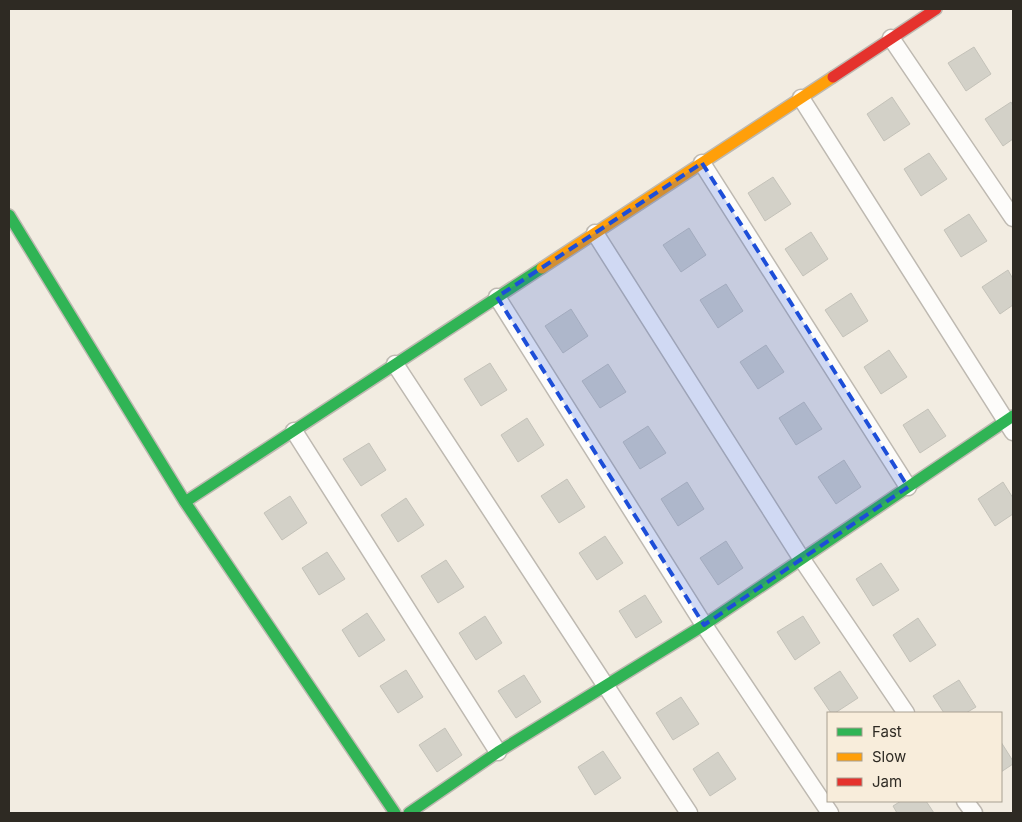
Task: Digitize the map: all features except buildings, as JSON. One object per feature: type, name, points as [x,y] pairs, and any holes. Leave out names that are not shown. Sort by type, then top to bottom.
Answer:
[{"type":"street","points":[[185,502],[936,9]]},
{"type":"street","points":[[891,38],[1013,218]]},
{"type":"street","points":[[409,813],[498,752],[704,625],[908,487],[1011,423],[802,98]]},
{"type":"street","points":[[702,163],[908,487]]},
{"type":"street","points":[[9,216],[185,502],[395,813]]},
{"type":"street","points":[[595,233],[801,558],[905,712]]},
{"type":"street","points":[[497,297],[704,625],[830,813]]},
{"type":"street","points":[[395,364],[689,813]]},
{"type":"street","points":[[294,431],[498,752]]},
{"type":"street","points":[[966,802],[974,813]]},
{"type":"highlighted area","points":[[702,163],[908,487],[704,625],[497,297]]},
{"type":"traffic: fast","points":[[9,215],[185,502],[395,813]]},
{"type":"traffic: fast","points":[[185,502],[542,268]]},
{"type":"traffic: fast","points":[[409,813],[498,752],[704,625],[1013,416]]},
{"type":"traffic: slow","points":[[542,268],[833,77]]},
{"type":"traffic: jam","points":[[833,77],[936,9]]}]
